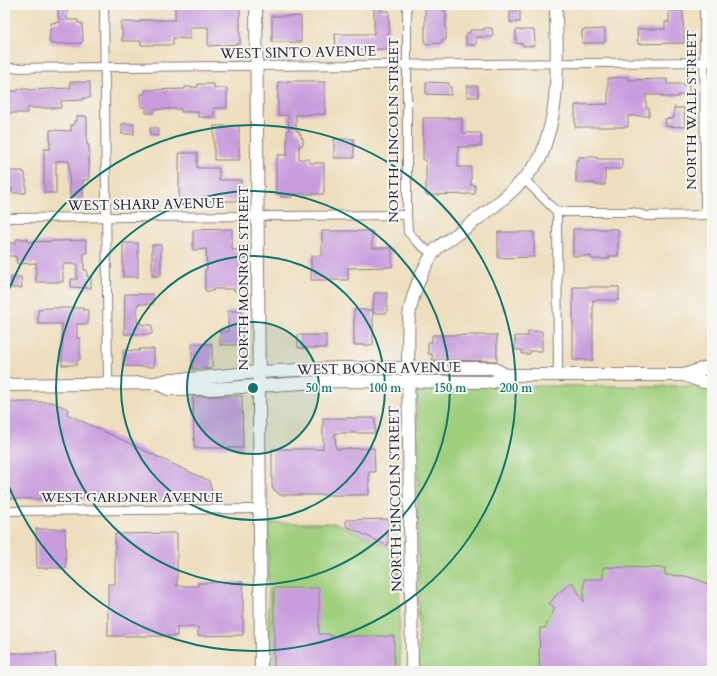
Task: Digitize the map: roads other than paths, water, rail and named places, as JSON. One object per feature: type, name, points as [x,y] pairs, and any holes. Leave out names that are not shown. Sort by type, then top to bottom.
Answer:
[{"type":"main road","name":"NORTH MONROE STREET","points":[[256,5],[261,671]]},
{"type":"main road","points":[[432,254],[437,248],[476,220],[524,180],[541,158],[552,126],[556,95],[556,5]]},
{"type":"main road","name":"NORTH LINCOLN STREET","points":[[412,671],[408,368],[410,312],[415,289],[432,254]]},
{"type":"main road","name":"WEST BOONE AVENUE","points":[[5,384],[156,383],[171,379],[258,372],[338,368],[493,368],[506,375],[684,376],[704,382],[712,382]]},
{"type":"main road","name":"WEST BOONE AVENUE","points":[[684,376],[705,368],[712,368]]},
{"type":"main road","name":"WEST BOONE AVENUE","points":[[156,383],[168,389],[209,389],[258,387],[310,382],[493,382],[506,375]]},
{"type":"street","points":[[104,5],[108,384]]},
{"type":"street","name":"NORTH LINCOLN STREET","points":[[407,5],[408,232],[416,241],[432,254]]},
{"type":"street","name":"NORTH WALL STREET","points":[[704,5],[708,62],[709,215]]},
{"type":"street","name":"WEST SINTO AVENUE","points":[[5,68],[708,62]]},
{"type":"street","points":[[524,180],[557,212],[633,212],[646,216],[709,215]]},
{"type":"street","points":[[557,212],[558,375]]},
{"type":"street","name":"WEST SHARP AVENUE","points":[[5,218],[407,215]]},
{"type":"street","name":"WEST GARDNER AVENUE","points":[[5,511],[259,509]]}]
